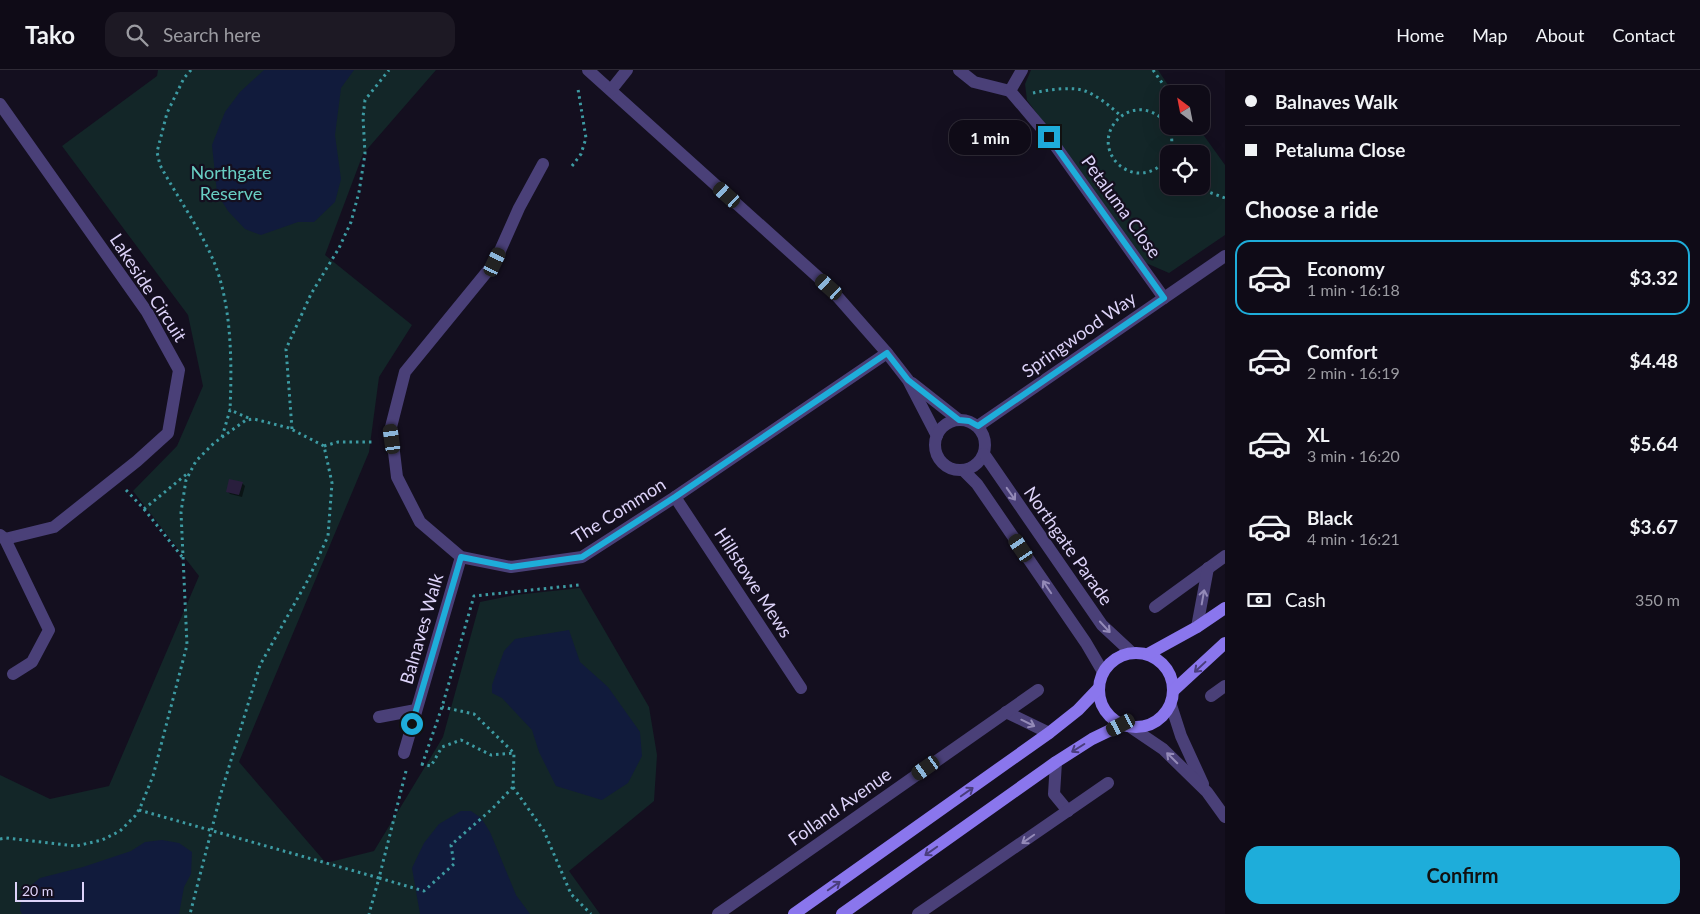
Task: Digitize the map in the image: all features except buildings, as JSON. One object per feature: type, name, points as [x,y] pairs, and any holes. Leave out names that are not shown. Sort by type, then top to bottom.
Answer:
[{"type":"street","points":[[588,70],[829,287],[908,380],[937,436]]},
{"type":"street","points":[[611,90],[627,70]]},
{"type":"street","points":[[959,70],[974,82],[1010,91],[1022,70]]},
{"type":"street","name":"Petaluma Close","points":[[1010,91],[1049,137],[1164,298]]},
{"type":"street","name":"Lakeside Circuit","points":[[0,104],[147,312],[178,370],[168,433],[137,461],[54,527],[2,537]]},
{"type":"street","name":"The Common","points":[[543,164],[519,208],[495,262],[405,372],[391,427],[397,477],[420,522],[461,557],[511,567],[582,557],[675,497],[887,353]]},
{"type":"street","name":"Springwood Way","points":[[978,426],[1225,256]]},
{"type":"street","points":[[908,380],[959,420]]},
{"type":"street","points":[[963,470],[976,465],[984,454],[985,439],[978,426],[969,421],[959,420],[950,422],[942,428],[937,436],[936,450],[943,463],[949,467],[963,470],[977,484],[1086,643],[1103,672]]},
{"type":"street","name":"Northgate Parade","points":[[984,454],[1102,626],[1131,652]]},
{"type":"street","name":"Hillstowe Mews","points":[[675,497],[801,688]]},
{"type":"street","points":[[2,537],[49,630],[32,662],[13,674]]},
{"type":"street","points":[[1155,607],[1225,556]]},
{"type":"street","name":"Balnaves Walk","points":[[404,753],[461,557]]},
{"type":"street","points":[[1197,627],[1208,568]]},
{"type":"street","points":[[1148,654],[1197,627],[1225,608]]},
{"type":"street","points":[[1174,690],[1225,644]]},
{"type":"street","points":[[794,914],[1049,733],[1078,710],[1098,688],[1103,672],[1115,658],[1131,652],[1148,654],[1162,662],[1171,675],[1174,690],[1171,705],[1162,718],[1148,726],[1126,726],[1092,740],[1056,762],[842,914]]},
{"type":"street","points":[[1211,696],[1225,686]]},
{"type":"street","points":[[1098,688],[1104,710],[1163,749],[1207,792],[1225,817]]},
{"type":"street","name":"Folland Avenue","points":[[718,914],[1038,690]]},
{"type":"street","points":[[1171,705],[1181,736],[1207,792]]},
{"type":"street","name":"Balnaves Walk","points":[[379,717],[416,710]]},
{"type":"street","points":[[1006,712],[1049,733]]},
{"type":"street","points":[[1056,762],[1054,794],[1068,811]]},
{"type":"street","points":[[918,914],[1108,783]]},
{"type":"path","points":[[191,70],[184,78],[167,112],[158,152],[160,165],[214,262],[222,286],[232,367],[230,410],[222,438]]},
{"type":"path","points":[[292,430],[286,349],[311,294],[351,222],[359,192],[365,154],[363,117],[365,100],[389,70]]},
{"type":"path","points":[[1153,70],[1164,85]]},
{"type":"path","points":[[572,166],[581,154],[586,138],[578,88]]},
{"type":"path","points":[[1010,91],[1030,94],[1051,89],[1083,90],[1105,102],[1121,116]]},
{"type":"path","points":[[1160,117],[1153,112],[1137,110],[1121,116],[1114,123],[1108,142],[1110,152],[1115,161],[1123,168],[1132,172],[1142,173],[1160,167]]},
{"type":"path","points":[[1210,193],[1225,198]]},
{"type":"path","points":[[230,410],[251,419],[292,430],[324,446],[338,442],[375,442]]},
{"type":"path","points":[[0,839],[6,838],[76,846],[102,840],[120,831],[139,810],[153,776],[187,645],[181,512],[186,480],[196,461],[222,438],[246,420],[251,419]]},
{"type":"path","points":[[190,914],[221,794],[260,665],[309,578],[328,536],[332,483],[324,446]]},
{"type":"path","points":[[144,509],[191,471]]},
{"type":"path","points":[[121,485],[144,509],[183,558]]},
{"type":"path","points":[[422,765],[442,707],[474,596],[579,585]]},
{"type":"path","points":[[442,707],[474,714],[514,753],[513,787],[544,831],[571,894],[591,914]]},
{"type":"path","points":[[404,753],[422,765],[431,766],[442,747],[461,740],[491,755],[514,753]]},
{"type":"path","points":[[369,914],[406,773],[404,753]]},
{"type":"path","points":[[139,810],[424,891],[454,864],[451,845],[492,809],[513,787]]},
{"type":"green space","name":"Northgate Reserve","points":[[158,70],[436,70],[363,154],[325,255],[412,325],[379,377],[369,452],[239,762],[326,863],[374,851],[443,737],[480,602],[515,595],[580,588],[649,707],[657,755],[654,801],[569,871],[600,914],[0,914],[0,775],[50,799],[109,786],[199,576],[133,491],[177,446],[203,386],[188,315],[62,146],[157,76]]},
{"type":"green space","points":[[1031,70],[1158,70],[1168,85],[1160,85],[1160,135],[1203,135],[1225,165],[1225,235],[1169,273],[1146,263],[1027,100],[1025,84]]},
{"type":"water","points":[[264,70],[354,70],[341,88],[335,135],[341,179],[335,202],[314,222],[298,222],[261,235],[245,229],[228,211],[217,193],[212,145],[225,112],[240,92]]},
{"type":"water","points":[[569,630],[580,662],[608,687],[640,732],[642,756],[628,783],[602,800],[556,786],[539,752],[532,730],[502,698],[492,693],[492,685],[504,651],[515,639]]},
{"type":"water","points":[[461,811],[471,811],[481,818],[490,832],[516,895],[530,914],[420,914],[412,868],[424,843],[439,824]]},
{"type":"water","points":[[162,840],[179,843],[192,852],[191,874],[184,887],[179,914],[22,914],[20,910],[22,893],[40,878],[83,867],[131,851],[145,842]]},
{"type":"route","points":[[412,724],[461,557],[511,567],[582,557],[675,497],[887,353],[908,380],[959,420],[969,421],[978,426],[1164,298],[1049,137]]}]
